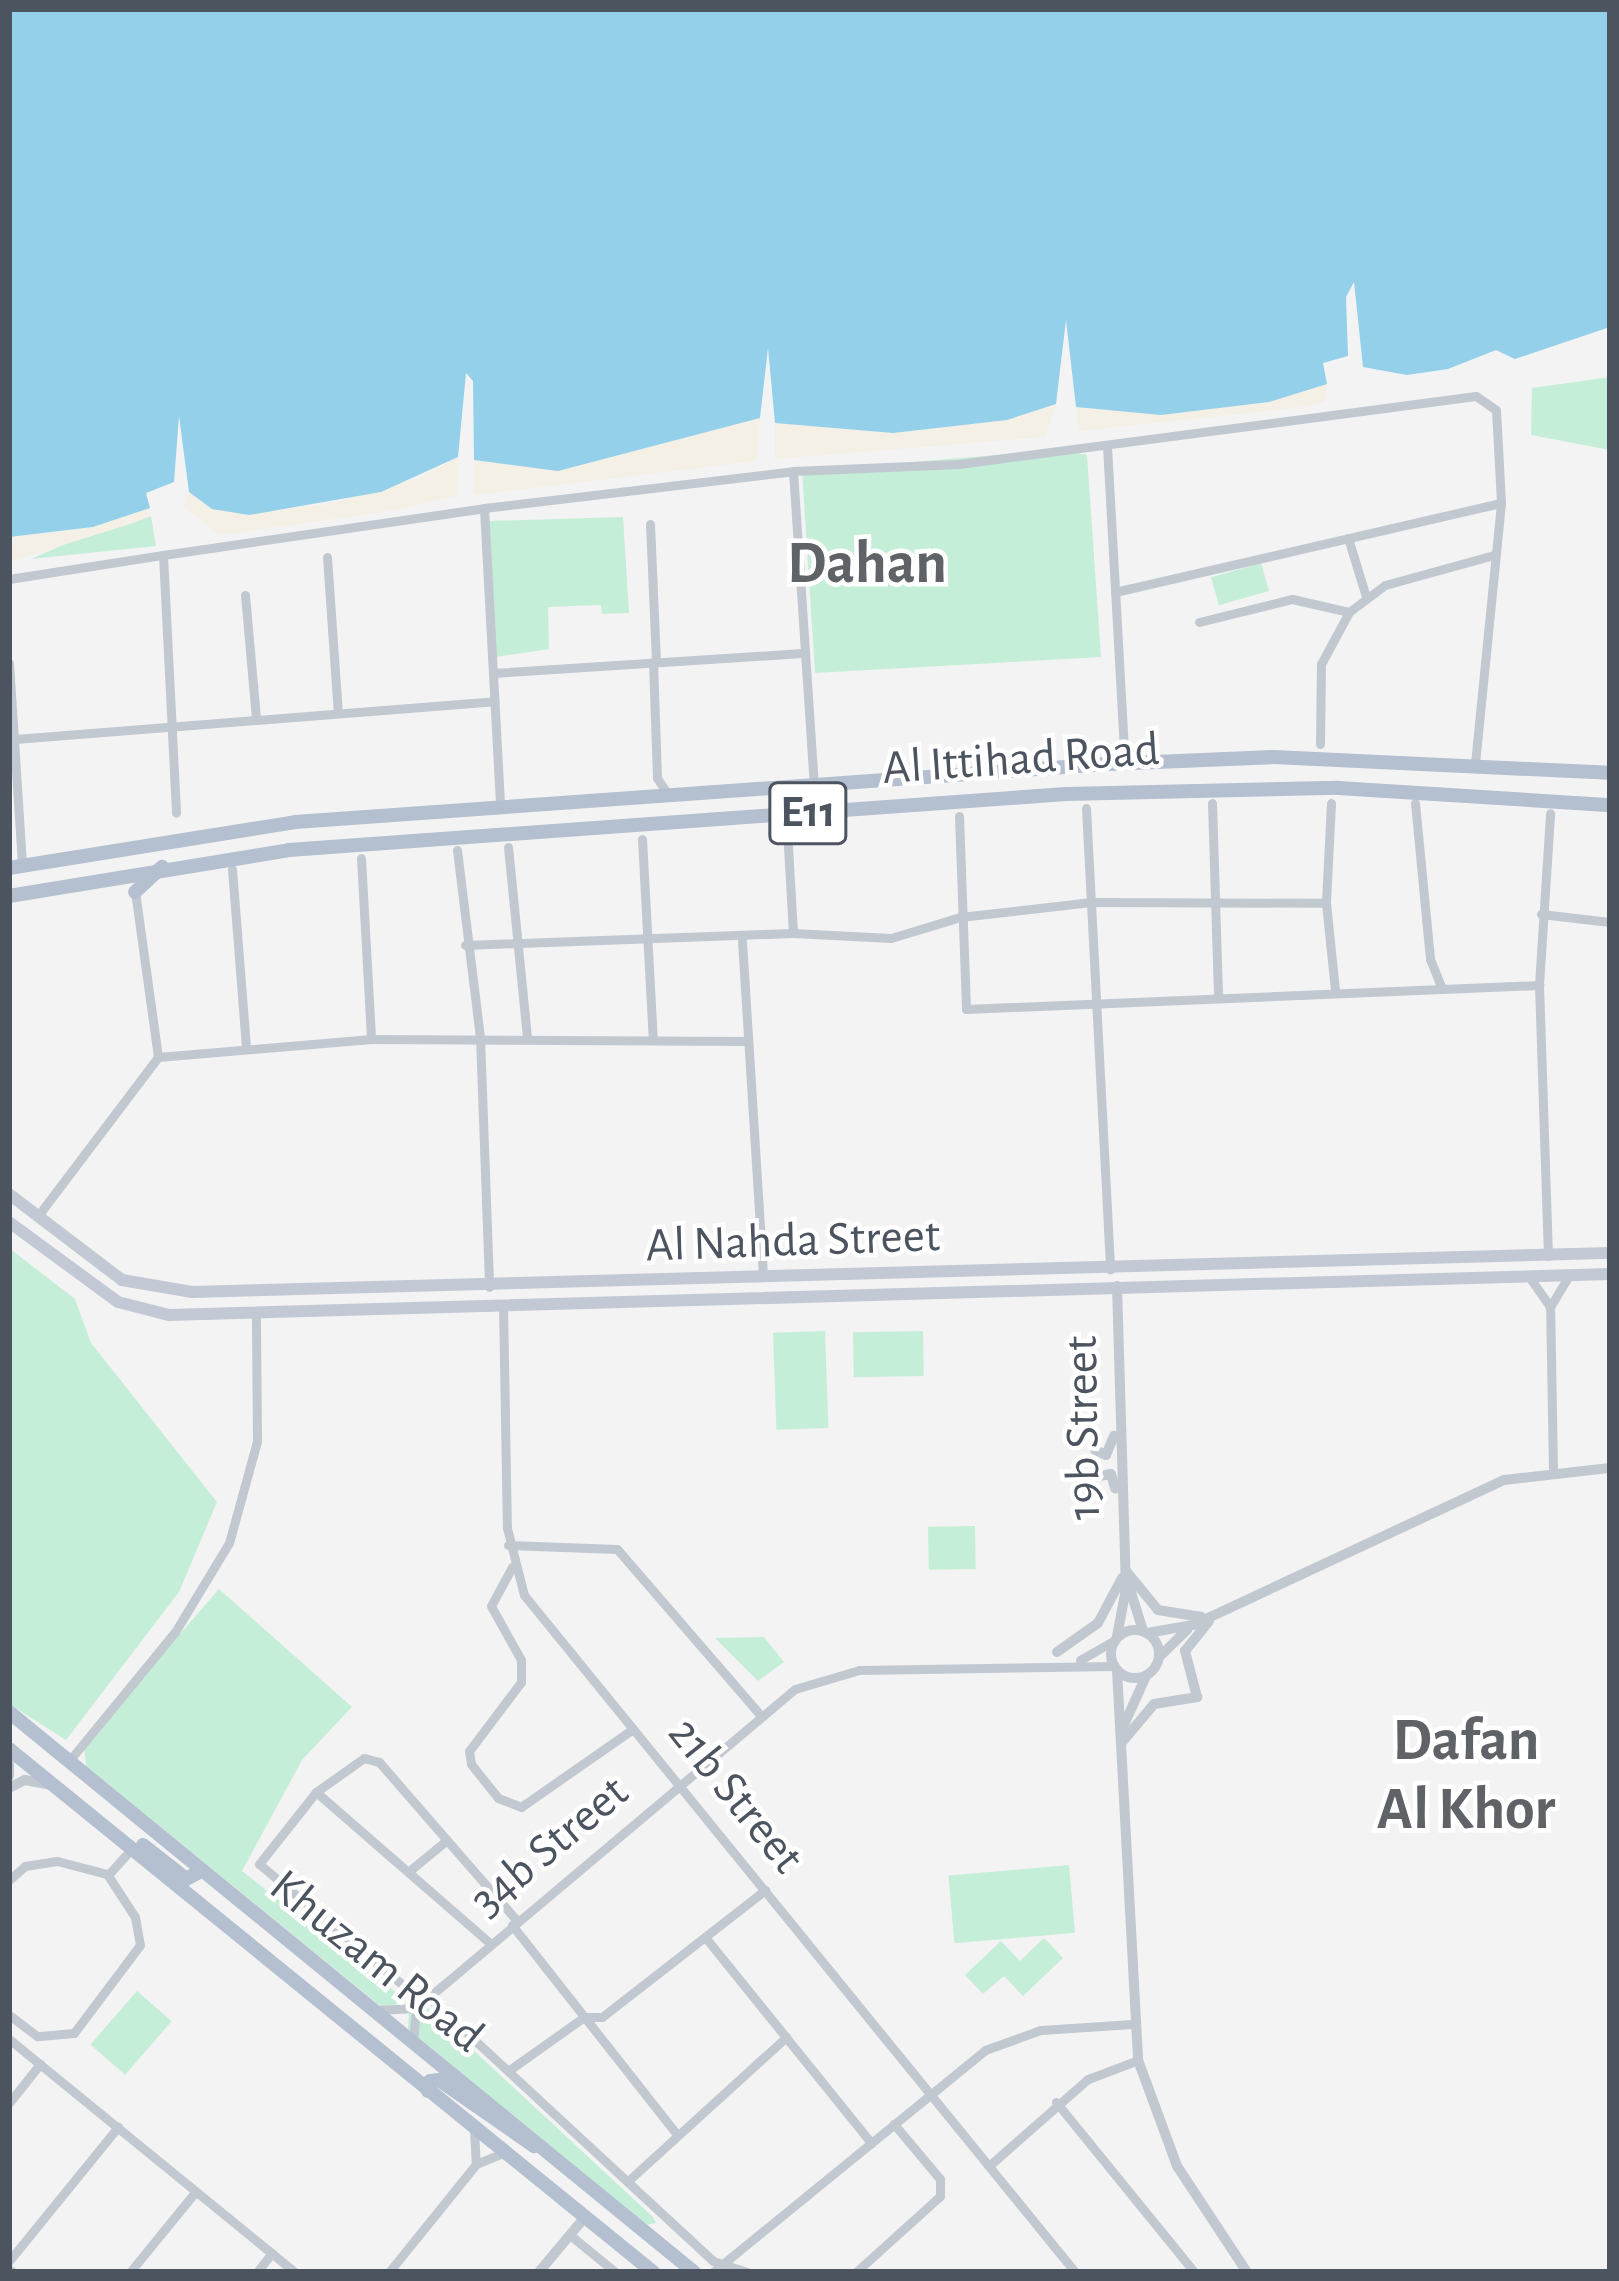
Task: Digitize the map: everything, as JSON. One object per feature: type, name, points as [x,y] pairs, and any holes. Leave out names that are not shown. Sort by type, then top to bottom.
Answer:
[{"type":"main road","name":"Al Ittihad Road","points":[[15,866],[194,832],[1125,764],[1274,757],[1610,773]]},
{"type":"main road","name":"Al Ittihad Road","points":[[9,896],[163,866],[437,839],[1187,788],[1338,788],[1610,805]]},
{"type":"main road","points":[[437,839],[428,826],[445,813]]},
{"type":"main road","points":[[494,835],[514,846]]},
{"type":"main road","points":[[135,892],[163,866]]},
{"type":"main road","name":"Al Nahda Street","points":[[9,1194],[94,1262],[146,1289],[679,1283],[1610,1253]]},
{"type":"main road","name":"Al Nahda Street","points":[[9,1222],[118,1303],[170,1315],[1610,1274]]},
{"type":"main road","points":[[1320,1282],[1342,1271],[1342,1259]]},
{"type":"main road","points":[[635,1300],[634,1287],[679,1283]]},
{"type":"main road","name":"Khuzam Road","points":[[9,1712],[694,2272]]},
{"type":"main road","name":"Khuzam Road","points":[[9,1750],[652,2272]]},
{"type":"main road","points":[[102,1823],[122,1828],[186,1879],[201,1871]]},
{"type":"main road","points":[[428,2091],[430,2081],[439,2080],[509,2135],[550,2152]]},
{"type":"street","points":[[9,579],[484,508],[793,471],[959,464],[1476,396],[1496,410],[1501,502],[1475,764]]},
{"type":"street","points":[[1107,446],[1125,764]]},
{"type":"street","points":[[793,471],[814,787]]},
{"type":"street","points":[[1115,592],[1501,502]]},
{"type":"street","points":[[484,508],[500,808]]},
{"type":"street","points":[[650,524],[656,778],[669,796]]},
{"type":"street","points":[[1348,538],[1366,597]]},
{"type":"street","points":[[164,555],[176,813]]},
{"type":"street","points":[[1320,745],[1321,664],[1349,612],[1366,597],[1494,555]]},
{"type":"street","points":[[327,557],[338,713]]},
{"type":"street","points":[[245,595],[256,719]]},
{"type":"street","points":[[1198,622],[1292,599],[1349,612]]},
{"type":"street","points":[[493,673],[805,653]]},
{"type":"street","points":[[9,663],[15,740],[15,866]]},
{"type":"street","points":[[15,740],[494,701]]},
{"type":"street","points":[[1212,803],[1218,998]]},
{"type":"street","points":[[1331,803],[1326,903],[1335,990]]},
{"type":"street","points":[[1415,803],[1430,959],[1442,988]]},
{"type":"street","points":[[1086,808],[1110,1268]]},
{"type":"street","points":[[1548,1256],[1539,985],[1550,812]]},
{"type":"street","points":[[959,816],[966,1009],[1539,985]]},
{"type":"street","points":[[788,829],[793,933]]},
{"type":"street","points":[[642,839],[652,1039]]},
{"type":"street","points":[[514,846],[515,943],[527,1037]]},
{"type":"street","points":[[457,850],[465,945],[481,1036],[489,1287]]},
{"type":"street","points":[[361,858],[371,1039]]},
{"type":"street","points":[[232,869],[246,1047]]},
{"type":"street","points":[[38,1217],[158,1057],[135,892]]},
{"type":"street","points":[[465,945],[647,936],[742,941],[793,933],[891,938],[960,916],[1090,902],[1326,903]]},
{"type":"street","points":[[1540,914],[1610,922]]},
{"type":"street","points":[[742,941],[763,1277]]},
{"type":"street","points":[[158,1057],[246,1047],[481,1036],[747,1041]]},
{"type":"street","points":[[1553,1471],[1550,1307],[1569,1275]]},
{"type":"street","points":[[1527,1276],[1550,1307]]},
{"type":"street","name":"19b Street","points":[[1117,1286],[1125,1569],[1116,1668],[1123,1734],[1132,2024],[1138,2060],[1177,2166],[1247,2272]]},
{"type":"street","name":"21b Street","points":[[503,1304],[508,1545],[512,1568],[530,1605],[1075,2272]]},
{"type":"street","points":[[69,1760],[175,1632],[229,1543],[257,1441],[256,1316]]},
{"type":"street","points":[[1095,1450],[1106,1455],[1114,1444],[1110,1349],[1117,1339]]},
{"type":"street","points":[[1116,1638],[1193,1625],[1390,1527],[1504,1480],[1610,1468]]},
{"type":"street","points":[[1095,1477],[1106,1472],[1114,1480],[1123,1543]]},
{"type":"street","points":[[508,1545],[617,1550],[761,1716]]},
{"type":"street","points":[[512,1568],[491,1606],[520,1660],[521,1682],[470,1751],[471,1764],[498,1798],[521,1807],[633,1729]]},
{"type":"street","points":[[1057,1652],[1098,1623],[1125,1569],[1158,1610],[1185,1618],[1216,1615]]},
{"type":"street","name":"19b Street","points":[[1125,1569],[1145,1632],[1159,1657]]},
{"type":"street","points":[[1123,1734],[1154,1704],[1197,1697],[1185,1651],[1216,1615]]},
{"type":"street","points":[[1123,1734],[1146,1676],[1193,1625]]},
{"type":"street","name":"34b Street","points":[[1069,1663],[1116,1638]]},
{"type":"street","name":"34b Street","points":[[422,2002],[795,1689],[832,1674],[1069,1663],[1116,1668]]},
{"type":"street","points":[[1116,1668],[1146,1676]]},
{"type":"street","points":[[677,2135],[515,1923],[373,1759],[316,1792],[259,1864],[508,2071],[717,2268],[747,2272]]},
{"type":"street","points":[[9,1764],[9,1776]]},
{"type":"street","points":[[9,1788],[25,1780],[53,1785]]},
{"type":"street","points":[[316,1792],[490,1943]]},
{"type":"street","points":[[408,1872],[447,1840]]},
{"type":"street","points":[[108,1875],[132,1848]]},
{"type":"street","points":[[9,1880],[31,1864],[57,1861],[108,1875],[136,1921],[134,1961],[68,2035],[38,2036],[9,2015]]},
{"type":"street","points":[[508,2071],[584,2017],[602,2017],[765,1890]]},
{"type":"street","points":[[705,1937],[871,2143]]},
{"type":"street","points":[[371,2009],[422,2002]]},
{"type":"street","points":[[412,2042],[422,2002]]},
{"type":"street","points":[[717,2268],[986,2050],[1018,2035],[1132,2024]]},
{"type":"street","points":[[628,2181],[786,2037]]},
{"type":"street","points":[[9,2039],[295,2272]]},
{"type":"street","points":[[990,2165],[1057,2102],[1138,2060]]},
{"type":"street","points":[[9,2103],[40,2064]]},
{"type":"street","points":[[1057,2102],[1194,2272]]},
{"type":"street","points":[[856,2272],[940,2196],[940,2179],[894,2124]]},
{"type":"street","points":[[10,2267],[118,2127]]},
{"type":"street","points":[[473,2127],[476,2164]]},
{"type":"street","points":[[389,2272],[476,2164],[504,2152]]},
{"type":"street","points":[[130,2272],[196,2191]]},
{"type":"street","points":[[539,2272],[585,2217]]},
{"type":"street","points":[[646,2234],[680,2229]]},
{"type":"street","points":[[570,2236],[615,2272]]},
{"type":"street","points":[[256,2272],[272,2253]]},
{"type":"green space","points":[[1610,377],[1610,450],[1531,435],[1532,388]]},
{"type":"green space","points":[[1058,450],[1087,455],[1101,657],[815,673],[802,471]]},
{"type":"green space","points":[[151,516],[156,546],[31,559],[88,534]]},
{"type":"green space","points":[[623,517],[629,613],[602,614],[601,605],[548,607],[549,649],[489,658],[489,521]]},
{"type":"green space","points":[[1261,563],[1269,591],[1219,605],[1211,577]]},
{"type":"green space","points":[[9,1248],[75,1299],[91,1343],[217,1502],[179,1592],[66,1740],[9,1704]]},
{"type":"green space","points":[[825,1331],[828,1428],[776,1430],[773,1333]]},
{"type":"green space","points":[[923,1331],[924,1376],[854,1377],[853,1332]]},
{"type":"green space","points":[[975,1526],[976,1569],[929,1570],[928,1527]]},
{"type":"green space","points":[[219,1589],[352,1707],[302,1760],[242,1871],[398,1994],[396,2008],[383,2008],[86,1766],[84,1745]]},
{"type":"green space","points":[[764,1637],[784,1662],[758,1681],[715,1638]]},
{"type":"green space","points":[[1069,1865],[1075,1933],[954,1943],[948,1876]]},
{"type":"green space","points":[[1044,1938],[1063,1958],[1023,1996],[1004,1976],[983,1994],[965,1975],[1001,1941],[1020,1961]]},
{"type":"green space","points":[[137,1991],[172,2021],[125,2075],[90,2045]]},
{"type":"green space","points":[[428,2008],[656,2223],[647,2225],[408,2029],[409,2013]]},
{"type":"sand","points":[[1327,384],[1325,402],[1296,408],[1079,431],[1076,407],[1161,415],[1269,402]]},
{"type":"sand","points":[[1056,404],[1045,437],[775,459],[775,423],[893,433],[1007,420]]},
{"type":"sand","points":[[760,418],[757,461],[474,495],[474,460],[558,471]]},
{"type":"sand","points":[[458,457],[457,496],[383,512],[220,535],[184,507],[189,492],[212,509],[324,505],[419,478]]},
{"type":"sand","points":[[148,509],[151,516],[133,523],[9,562],[9,537],[93,527]]},
{"type":"water","points":[[9,9],[1610,9],[1610,327],[1515,359],[1496,350],[1448,369],[1407,375],[1363,367],[1354,282],[1346,297],[1348,356],[1323,363],[1327,384],[1269,402],[1161,415],[1076,407],[1066,320],[1056,404],[1007,420],[893,433],[775,423],[768,348],[760,418],[558,471],[474,460],[473,381],[466,373],[458,457],[381,492],[249,515],[212,509],[189,492],[179,416],[174,482],[146,493],[150,508],[93,527],[9,537]]},
{"type":"district","name":"Dahan","points":[[867,564]]},
{"type":"district","name":"Dafan Al Khor","points":[[1466,1776]]}]
